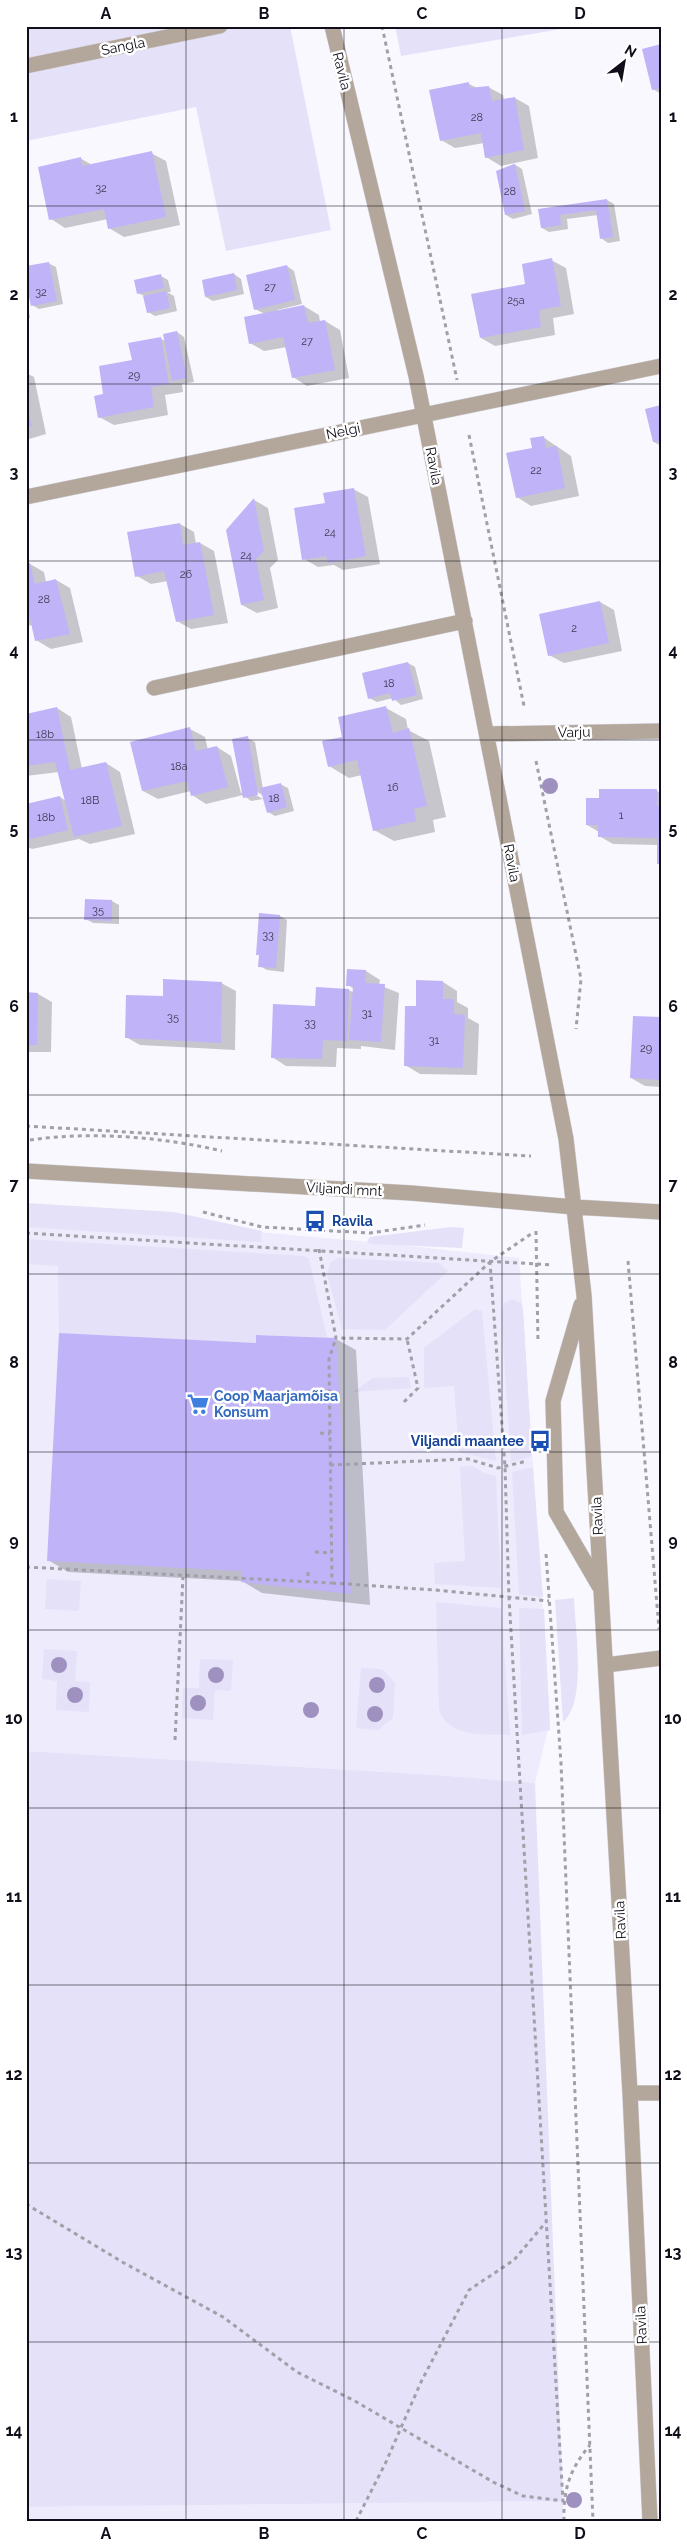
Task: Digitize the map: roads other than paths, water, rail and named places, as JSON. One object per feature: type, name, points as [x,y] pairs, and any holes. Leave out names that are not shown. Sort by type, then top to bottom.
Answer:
[{"type":"street","name":"Sangla","points":[[26,66],[220,26]]},
{"type":"street","name":"Ravila","points":[[332,26],[423,415],[566,1139],[584,1295],[630,2093],[650,2521]]},
{"type":"street","name":"Nelgi","points":[[26,497],[661,366]]},
{"type":"street","points":[[154,688],[464,621]]},
{"type":"street","name":"Varju","points":[[487,734],[661,731]]},
{"type":"street","name":"Viljandi mnt","points":[[26,1171],[402,1192],[574,1207],[661,1212]]},
{"type":"street","points":[[584,1295],[553,1401],[556,1512],[601,1589]]},
{"type":"street","points":[[606,1665],[661,1658]]},
{"type":"street","points":[[630,2093],[661,2093]]},
{"type":"place","name":"Ravila","points":[[315,1221]]},
{"type":"place","name":"Coop Maarjamõisa Konsum","points":[[198,1404]]},
{"type":"place","name":"Viljandi maantee","points":[[540,1441]]}]
